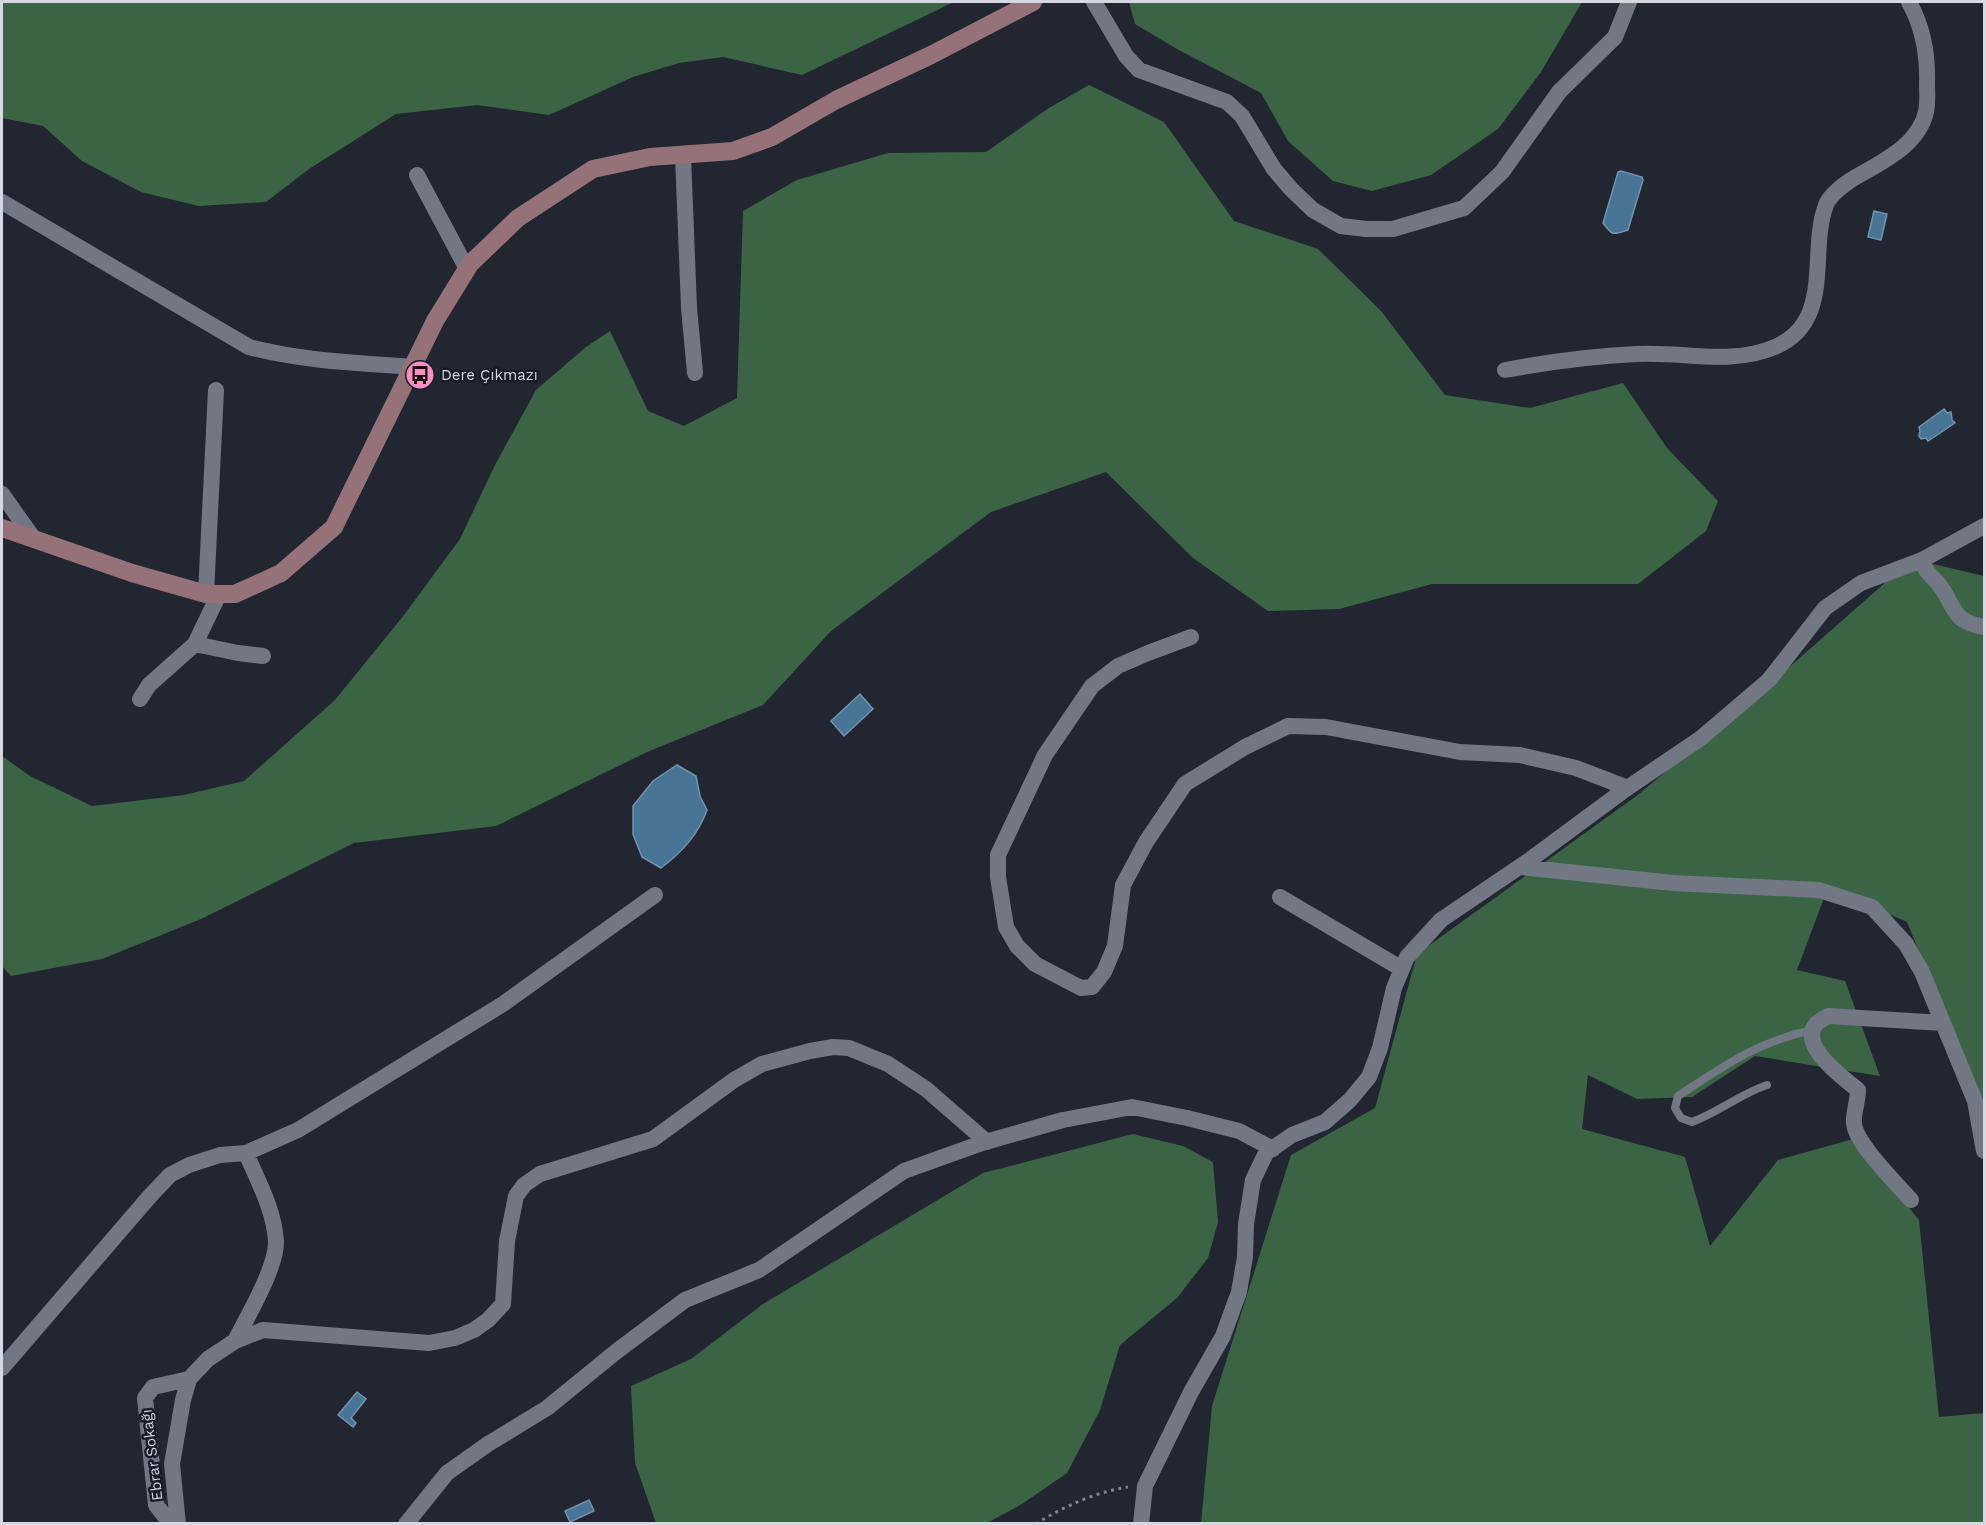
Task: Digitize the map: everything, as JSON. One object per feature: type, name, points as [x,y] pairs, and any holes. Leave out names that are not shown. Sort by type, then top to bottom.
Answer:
[{"type":"street","points":[[2,528],[132,573],[213,594],[235,594],[281,573],[334,527],[435,321],[467,269],[518,218],[593,169],[650,157],[733,151],[772,137],[836,100],[931,55],[1033,2]]},
{"type":"street","points":[[1094,2],[1126,56],[1139,70],[1227,102],[1242,116],[1274,169],[1305,203],[1341,226],[1366,229],[1393,229],[1464,208],[1502,172],[1559,92],[1615,37],[1629,2]]},
{"type":"street","points":[[1505,370],[1556,362],[1637,354],[1738,357],[1758,353],[1789,339],[1804,322],[1814,304],[1826,204],[1845,184],[1887,160],[1919,130],[1926,111],[1928,62],[1921,29],[1909,2]]},
{"type":"street","points":[[683,155],[689,308],[695,373]]},
{"type":"street","points":[[417,175],[467,269]]},
{"type":"street","points":[[2,202],[249,347],[276,354],[317,359],[413,367]]},
{"type":"street","points":[[140,699],[149,685],[195,644],[213,594],[216,390]]},
{"type":"street","points":[[2,494],[34,539]]},
{"type":"street","points":[[1141,1524],[1145,1486],[1191,1392],[1223,1336],[1239,1292],[1245,1257],[1245,1224],[1253,1180],[1266,1153],[1292,1135],[1325,1122],[1350,1100],[1369,1077],[1380,1048],[1394,988],[1407,957],[1441,920],[1520,867],[1701,738],[1769,680],[1825,608],[1861,583],[1922,560],[1984,526]]},
{"type":"street","points":[[1922,560],[1924,570],[1938,584],[1959,617],[1970,624],[1984,627]]},
{"type":"street","points":[[1191,637],[1118,666],[1092,686],[1045,755],[998,855],[998,877],[1006,927],[1017,946],[1035,964],[1081,988],[1092,987],[1104,972],[1115,946],[1123,885],[1146,842],[1185,784],[1245,747],[1288,726],[1326,727],[1460,752],[1520,754],[1576,768],[1628,788]]},
{"type":"street","points":[[195,644],[264,656]]},
{"type":"street","points":[[1520,867],[1673,883],[1818,890],[1872,907],[1906,944],[1922,972],[1975,1101],[1984,1151]]},
{"type":"street","points":[[2,1368],[170,1175],[189,1165],[220,1155],[246,1152],[298,1130],[503,1004],[656,895]]},
{"type":"street","points":[[1280,897],[1402,969]]},
{"type":"street","points":[[1911,1200],[1861,1142],[1853,1120],[1858,1104],[1858,1090],[1823,1059],[1812,1039],[1813,1030],[1817,1023],[1828,1016],[1943,1023]]},
{"type":"street","points":[[178,1524],[172,1464],[189,1379],[208,1359],[235,1341],[263,1330],[429,1344],[455,1338],[474,1330],[488,1320],[503,1304],[507,1241],[516,1196],[524,1185],[540,1174],[653,1139],[734,1080],[762,1064],[810,1051],[833,1047],[849,1048],[888,1064],[926,1089],[987,1142]]},
{"type":"street","points":[[406,1524],[447,1473],[488,1444],[547,1408],[685,1300],[759,1270],[904,1171],[987,1142],[1063,1120],[1132,1107],[1239,1131],[1273,1149]]},
{"type":"street","points":[[235,1341],[267,1279],[276,1244],[266,1197],[246,1152]]},
{"type":"street","name":"Ebrar Sokağı","points":[[171,1524],[156,1505],[145,1398],[153,1387],[189,1379]]},
{"type":"lane","points":[[1767,1084],[1716,1112],[1692,1122],[1681,1118],[1675,1108],[1678,1096],[1744,1054],[1782,1037],[1813,1030]]},
{"type":"path","points":[[1036,1524],[1065,1507],[1092,1497],[1126,1487],[1145,1486]]},
{"type":"green space","points":[[2,2],[954,2],[802,75],[723,57],[679,63],[633,77],[549,115],[477,105],[396,114],[309,169],[266,202],[199,206],[141,192],[82,161],[43,126],[2,118]]},
{"type":"green space","points":[[1129,2],[1582,2],[1541,72],[1498,129],[1431,175],[1372,191],[1333,181],[1288,141],[1261,93],[1135,24]]},
{"type":"green space","points":[[1089,85],[1164,122],[1234,221],[1318,249],[1381,311],[1445,395],[1530,408],[1623,383],[1667,448],[1718,501],[1706,531],[1638,584],[1432,584],[1339,609],[1268,611],[1193,558],[1106,472],[991,512],[831,631],[763,705],[647,752],[496,826],[354,843],[201,919],[102,959],[11,976],[2,966],[2,756],[30,776],[92,806],[184,795],[244,781],[335,700],[404,615],[460,539],[495,465],[536,390],[586,347],[610,331],[648,411],[684,426],[737,398],[743,211],[797,180],[888,153],[986,152],[1049,108]]},
{"type":"green space","points":[[1912,559],[1984,576],[1984,1110],[1907,922],[1828,887],[1797,970],[1845,981],[1880,1076],[1755,1056],[1692,1097],[1637,1099],[1588,1075],[1582,1129],[1685,1157],[1710,1246],[1778,1160],[1853,1139],[1919,1220],[1939,1417],[1984,1413],[1984,1523],[1201,1524],[1212,1406],[1291,1155],[1375,1108],[1417,954],[1639,794],[1778,677]]},
{"type":"green space","points":[[1133,1134],[1183,1146],[1213,1162],[1218,1222],[1208,1258],[1177,1298],[1120,1345],[1100,1410],[1067,1473],[1022,1504],[987,1523],[656,1523],[635,1463],[631,1386],[691,1359],[763,1304],[983,1173]]},
{"type":"water","points":[[1618,172],[1642,177],[1643,180],[1628,230],[1613,233],[1603,223]]},
{"type":"water","points":[[1874,211],[1887,214],[1881,240],[1868,237]]},
{"type":"water","points":[[1944,409],[1947,413],[1951,412],[1955,423],[1928,441],[1926,438],[1921,439],[1919,427]]},
{"type":"water","points":[[860,694],[873,709],[844,736],[831,721]]},
{"type":"water","points":[[677,765],[696,776],[700,796],[707,810],[699,827],[688,842],[661,868],[642,857],[633,834],[633,806],[653,781]]},
{"type":"water","points":[[357,1392],[366,1399],[351,1418],[356,1423],[353,1427],[338,1415]]},
{"type":"water","points":[[589,1500],[594,1511],[570,1522],[565,1511]]},
{"type":"place","name":"Dere Çıkmazı","points":[[420,375]]}]
